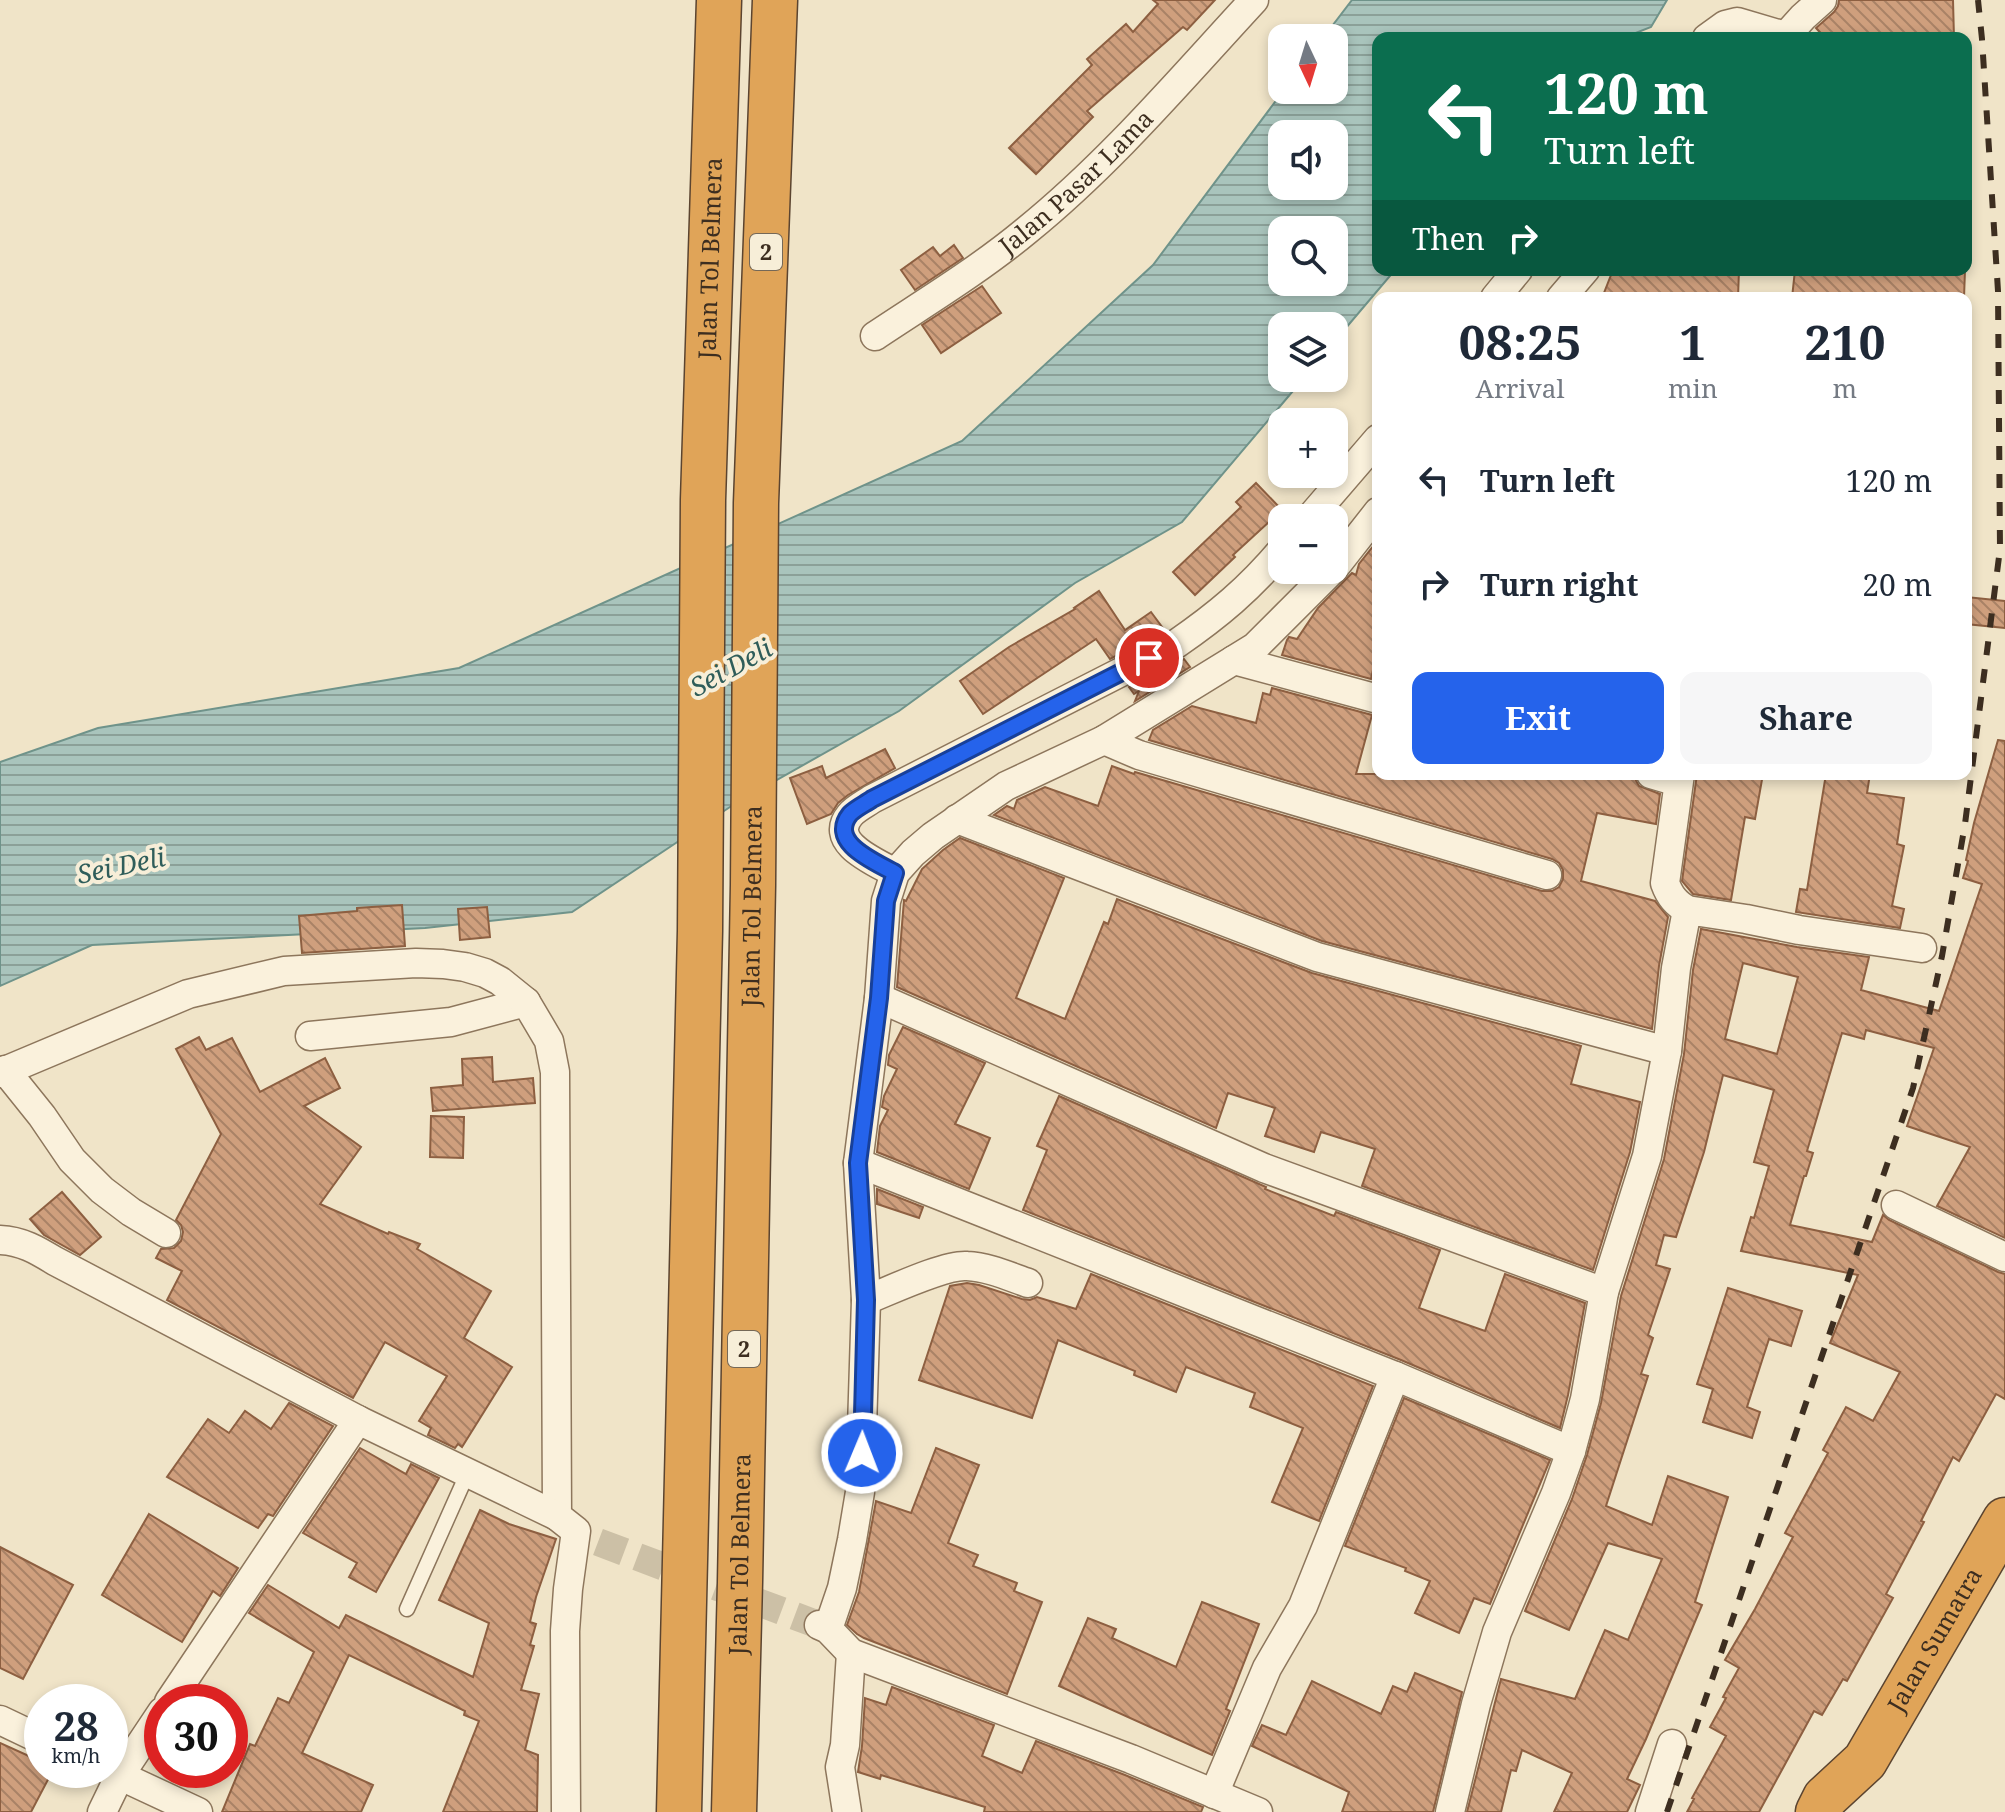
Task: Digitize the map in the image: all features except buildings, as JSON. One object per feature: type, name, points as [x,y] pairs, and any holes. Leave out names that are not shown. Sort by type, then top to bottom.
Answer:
[{"type":"highway","name":"Jalan Tol Belmera","points":[[679,1812],[700,931],[703,500],[719,0]]},
{"type":"highway","name":"Jalan Tol Belmera","points":[[734,1812],[753,885],[756,503],[775,0]]},
{"type":"highway","name":"Jalan Sumatra","points":[[1853,1812],[1865,1761],[2005,1520]]},
{"type":"highway","name":"Jalan Sumatra","points":[[1818,1812],[1825,1798],[1865,1761]]},
{"type":"street","name":"Jalan Pasar Lama","points":[[875,336],[992,258],[1029,229],[1143,121],[1254,0]]},
{"type":"street","points":[[1790,32],[1822,0]]},
{"type":"street","points":[[1715,32],[1737,22],[1769,32]]},
{"type":"street","points":[[1500,292],[1513,276]]},
{"type":"street","points":[[1566,292],[1580,276]]},
{"type":"street","points":[[1322,504],[1372,446]]},
{"type":"street","points":[[1348,551],[1372,523]]},
{"type":"street","points":[[895,873],[849,844],[845,823],[852,812],[1176,644],[1215,617],[1268,567]]},
{"type":"street","points":[[1258,1812],[1131,1759],[851,1653],[824,1627],[842,1588],[860,1492],[866,1300],[858,1163],[879,998],[886,901],[895,873],[913,853],[1006,786],[1104,740],[1255,647],[1318,584]]},
{"type":"street","points":[[1234,660],[1372,697]]},
{"type":"street","points":[[1104,740],[1139,755],[1547,875]]},
{"type":"street","points":[[1679,780],[1665,883],[1669,895],[1687,910],[1922,948]]},
{"type":"street","points":[[957,819],[1317,957],[1667,1051]]},
{"type":"street","points":[[1450,1812],[1497,1632],[1556,1493],[1585,1399],[1604,1292],[1647,1156],[1667,1051],[1676,968],[1687,910]]},
{"type":"street","points":[[166,1233],[102,1190],[72,1160],[42,1116],[2,1071],[188,994],[284,971],[443,964],[485,973],[526,1002],[549,1041],[555,1072],[577,1530],[565,1631],[566,1812]]},
{"type":"street","points":[[879,998],[1264,1168],[1604,1292]]},
{"type":"street","points":[[310,1036],[451,1022],[526,1002]]},
{"type":"street","points":[[858,1163],[1395,1376],[1571,1451]]},
{"type":"street","points":[[1896,1205],[2005,1257]]},
{"type":"street","points":[[0,1240],[14,1240],[33,1248],[358,1420],[468,1472],[577,1530]]},
{"type":"street","points":[[866,1300],[965,1265],[1028,1283]]},
{"type":"street","points":[[1214,1794],[1267,1668],[1303,1606],[1395,1376]]},
{"type":"street","points":[[181,1684],[358,1420]]},
{"type":"street","points":[[847,1812],[840,1767],[845,1745],[851,1653]]},
{"type":"street","points":[[0,1720],[24,1731]]},
{"type":"street","points":[[128,1755],[144,1735]]},
{"type":"street","points":[[1650,1812],[1672,1744]]},
{"type":"street","points":[[128,1780],[198,1812]]},
{"type":"street","points":[[102,1812],[109,1788]]},
{"type":"lane","points":[[407,1609],[468,1472]]},
{"type":"water","name":"Sei Deli","points":[[1352,0],[1667,0],[1651,27],[1638,32],[1372,32],[1372,276],[1390,276],[1376,292],[1372,292],[1372,297],[1348,325],[1348,312],[1268,312],[1268,392],[1292,392],[1279,408],[1268,408],[1268,420],[1182,522],[1075,583],[899,711],[736,803],[572,912],[425,928],[92,945],[0,986],[0,762],[98,728],[459,668],[962,441],[1153,265],[1274,104],[1348,104],[1348,24],[1334,24]]},
{"type":"tunnel","points":[[598,1542],[819,1625]]},
{"type":"railway","points":[[1972,769],[2000,549],[1998,291],[1978,0]]},
{"type":"railway","points":[[1667,1812],[1913,1088],[1942,956],[1971,780]]},
{"type":"route","points":[[862,1453],[866,1300],[858,1163],[879,998],[886,901],[895,873],[853,848],[845,833],[845,823],[852,812],[872,799],[1149,658]]}]
